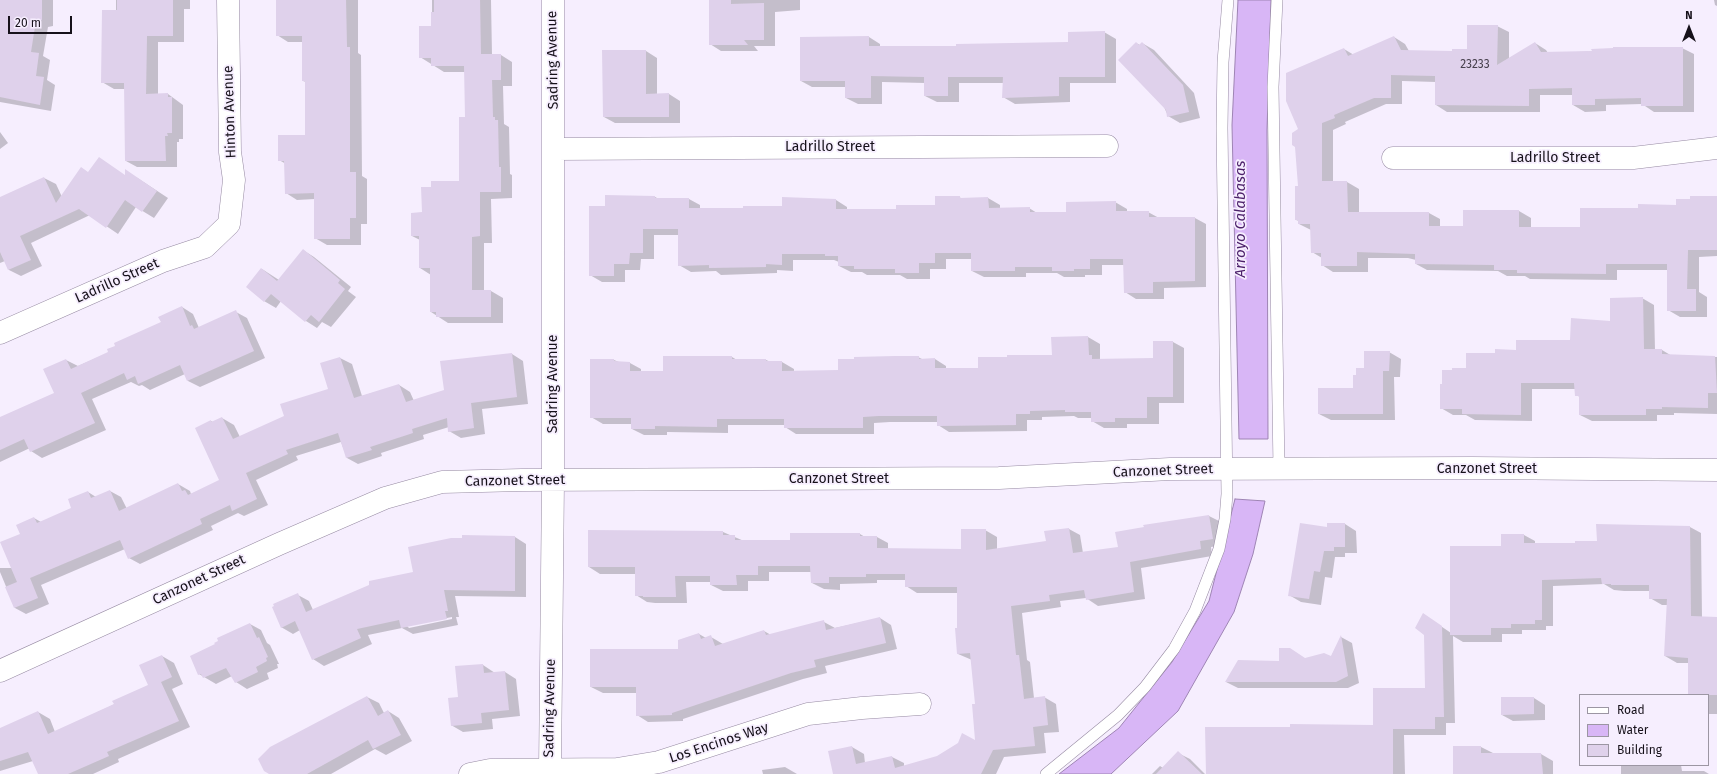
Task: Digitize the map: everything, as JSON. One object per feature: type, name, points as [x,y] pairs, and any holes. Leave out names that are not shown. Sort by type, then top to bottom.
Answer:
[{"type":"street","name":"Hinton Avenue","points":[[228,0],[230,152],[234,180],[229,224]]},
{"type":"street","name":"Sadring Avenue","points":[[550,769],[553,481],[553,0]]},
{"type":"street","name":"Ladrillo Street","points":[[554,149],[1107,146]]},
{"type":"street","name":"Ladrillo Street","points":[[1392,158],[1633,158],[1717,148]]},
{"type":"street","name":"Ladrillo Street","points":[[0,332],[163,261],[205,247],[229,224]]},
{"type":"street","name":"Canzonet Street","points":[[0,671],[279,544],[385,498],[442,482],[999,478],[1170,469],[1472,468],[1717,470]]},
{"type":"street","name":"Los Encinos Way","points":[[470,774],[490,770],[617,769],[659,762],[808,714],[920,704]]},
{"type":"lane","points":[[1046,774],[1118,715],[1146,687],[1174,649],[1195,611],[1220,549],[1227,500],[1222,128],[1223,62],[1228,0]]},
{"type":"lane","points":[[1277,0],[1273,87],[1279,469]]},
{"type":"water","name":"Arroyo Calabasas","points":[[1238,0],[1271,0],[1267,130],[1268,439],[1239,439],[1232,125]]},
{"type":"water","points":[[1235,499],[1265,501],[1253,554],[1234,612],[1178,711],[1111,774],[1059,774],[1119,728],[1172,662],[1209,601]]},
{"type":"building","points":[[0,0],[42,0],[42,20],[36,20],[31,52],[39,53],[36,76],[44,77],[40,105],[0,97]]},
{"type":"building","points":[[117,0],[173,0],[173,36],[147,36],[146,94],[168,93],[168,97],[172,97],[172,133],[167,133],[168,136],[165,136],[166,161],[125,161],[124,83],[101,83],[102,10],[117,10]]},
{"type":"building","points":[[276,0],[346,0],[347,47],[350,47],[350,172],[356,172],[356,218],[350,218],[350,239],[314,239],[314,193],[285,194],[284,161],[278,161],[278,135],[305,135],[305,81],[302,81],[302,36],[276,36]]},
{"type":"building","points":[[434,0],[480,0],[481,54],[501,54],[501,80],[492,80],[493,117],[495,117],[495,120],[498,120],[501,192],[480,192],[480,236],[472,237],[472,290],[491,290],[491,317],[436,317],[436,312],[430,312],[430,268],[419,268],[419,236],[411,236],[411,213],[422,212],[421,187],[431,187],[431,181],[459,181],[459,117],[465,117],[464,66],[431,66],[431,58],[419,58],[419,26],[431,26],[431,12],[434,12]]},
{"type":"building","points":[[709,0],[731,0],[731,4],[764,3],[764,40],[744,40],[748,45],[709,45]]},
{"type":"building","points":[[1467,25],[1498,25],[1497,65],[1535,42],[1541,52],[1592,51],[1591,49],[1613,47],[1683,47],[1683,106],[1641,106],[1641,98],[1595,99],[1595,105],[1572,105],[1572,88],[1529,89],[1529,106],[1435,105],[1435,76],[1391,75],[1391,98],[1374,98],[1334,115],[1335,118],[1322,123],[1322,181],[1347,181],[1348,212],[1429,212],[1429,226],[1463,226],[1463,210],[1519,210],[1519,227],[1580,227],[1580,208],[1638,208],[1638,204],[1676,205],[1676,199],[1690,199],[1690,196],[1717,196],[1717,250],[1688,250],[1687,289],[1696,289],[1696,311],[1667,311],[1667,264],[1606,264],[1606,274],[1517,273],[1517,270],[1494,270],[1494,265],[1415,264],[1415,254],[1357,252],[1357,266],[1321,266],[1321,253],[1311,253],[1310,224],[1298,224],[1298,220],[1295,220],[1295,186],[1298,186],[1295,147],[1292,145],[1292,133],[1298,129],[1286,101],[1286,73],[1344,48],[1348,56],[1394,36],[1401,50],[1452,51],[1452,49],[1467,49]]},
{"type":"building","points":[[1105,31],[1105,77],[1059,77],[1059,96],[1002,98],[1003,77],[948,77],[948,96],[924,96],[924,77],[871,76],[871,98],[845,98],[845,81],[800,81],[800,37],[869,36],[869,46],[956,46],[956,44],[1068,42],[1068,32]]},
{"type":"building","points":[[1136,42],[1139,45],[1142,42],[1183,85],[1189,112],[1167,117],[1166,110],[1118,60]]},
{"type":"building","points":[[602,50],[646,50],[646,94],[669,93],[669,117],[603,117]]},
{"type":"building","points":[[99,157],[125,175],[125,169],[157,191],[142,212],[125,200],[106,228],[79,209],[20,236],[31,260],[8,270],[0,252],[0,197],[44,177],[56,203],[81,167],[88,172]]},
{"type":"building","points":[[605,195],[655,196],[655,198],[689,198],[689,208],[782,206],[782,197],[836,199],[836,209],[896,209],[896,205],[935,205],[935,196],[960,196],[960,198],[988,197],[989,208],[1030,207],[1030,212],[1066,212],[1066,202],[1116,201],[1116,211],[1149,211],[1149,217],[1195,217],[1195,281],[1153,282],[1153,293],[1124,293],[1123,259],[1090,259],[1090,269],[1074,269],[1074,271],[1052,271],[1052,267],[1015,267],[1015,271],[971,271],[971,253],[935,253],[935,263],[919,263],[919,273],[895,273],[895,269],[854,269],[854,266],[838,266],[838,256],[825,256],[825,254],[782,254],[782,265],[766,264],[766,267],[709,268],[709,265],[678,266],[678,229],[643,229],[643,253],[630,253],[629,264],[614,264],[614,276],[589,276],[589,206],[605,206]]},
{"type":"building","points":[[303,249],[340,280],[338,283],[345,289],[319,322],[311,315],[305,322],[271,294],[264,302],[246,287],[261,268],[277,281]]},
{"type":"building","points":[[1643,297],[1644,349],[1662,349],[1662,354],[1715,356],[1717,393],[1708,393],[1708,408],[1662,407],[1662,409],[1646,409],[1646,415],[1579,415],[1579,396],[1575,396],[1574,383],[1521,383],[1521,415],[1462,414],[1462,409],[1440,409],[1440,384],[1442,384],[1442,370],[1466,368],[1466,353],[1495,353],[1495,349],[1516,350],[1516,340],[1570,340],[1571,318],[1610,321],[1610,298]]},
{"type":"building","points":[[182,306],[190,326],[192,325],[194,329],[236,310],[254,351],[187,381],[180,365],[138,384],[135,376],[127,380],[124,373],[81,393],[95,423],[30,452],[24,439],[0,450],[0,417],[54,393],[43,369],[66,359],[71,369],[108,352],[107,349],[115,346],[114,343],[161,322],[158,317]]},
{"type":"building","points":[[1088,336],[1089,355],[1092,355],[1092,359],[1153,358],[1153,341],[1173,341],[1173,397],[1147,397],[1147,418],[1115,418],[1115,422],[1091,422],[1091,412],[1065,412],[1065,410],[1030,411],[1030,414],[1016,414],[1016,425],[937,426],[937,416],[863,417],[863,428],[784,428],[784,419],[717,419],[717,427],[655,426],[655,429],[631,429],[631,418],[590,418],[590,359],[614,359],[614,361],[630,362],[630,371],[663,371],[663,356],[732,356],[732,359],[766,359],[766,361],[782,361],[782,371],[838,370],[838,359],[895,356],[919,356],[919,359],[935,358],[935,368],[978,368],[978,357],[1007,357],[1007,355],[1052,355],[1051,337]]},
{"type":"building","points":[[1364,351],[1390,351],[1389,371],[1383,371],[1383,414],[1318,414],[1318,388],[1353,388],[1353,375],[1356,375],[1356,368],[1364,368]]},
{"type":"building","points":[[512,353],[517,397],[471,403],[474,428],[448,432],[447,418],[412,429],[413,433],[370,447],[372,450],[346,458],[338,433],[286,450],[288,454],[246,473],[257,499],[232,511],[230,505],[200,519],[202,524],[128,559],[120,540],[30,578],[38,598],[14,608],[5,587],[17,582],[0,542],[20,534],[16,525],[34,517],[37,523],[71,508],[68,499],[88,491],[91,498],[110,490],[119,511],[178,483],[182,491],[185,490],[188,495],[219,480],[195,428],[211,420],[211,422],[222,417],[233,439],[284,416],[280,404],[328,389],[320,363],[340,357],[354,398],[399,384],[406,402],[444,390],[440,361]]},
{"type":"building","points":[[1209,515],[1213,539],[1200,541],[1201,549],[1130,562],[1134,592],[1086,600],[1084,590],[1049,595],[1050,601],[1011,606],[1016,655],[1019,655],[1024,699],[1045,696],[1048,725],[1033,727],[1035,746],[993,750],[981,774],[833,774],[828,751],[852,746],[856,764],[892,756],[895,768],[937,756],[958,743],[962,733],[975,740],[972,704],[975,704],[970,653],[957,654],[955,628],[957,628],[957,587],[905,587],[905,574],[866,574],[866,577],[829,577],[829,583],[811,583],[810,566],[758,566],[758,575],[736,575],[737,585],[710,585],[710,576],[675,576],[676,597],[643,597],[635,596],[635,567],[588,567],[588,530],[723,531],[723,535],[735,535],[735,540],[790,540],[790,533],[860,533],[860,536],[877,536],[877,548],[961,549],[961,529],[986,529],[986,550],[1046,541],[1044,531],[1069,528],[1073,553],[1118,547],[1115,532],[1144,527],[1143,525]]},
{"type":"building","points":[[1300,523],[1327,527],[1327,523],[1345,523],[1345,547],[1334,547],[1334,551],[1324,551],[1320,572],[1314,571],[1309,599],[1288,596]]},
{"type":"building","points":[[1596,524],[1690,526],[1691,616],[1717,617],[1717,695],[1688,694],[1688,658],[1664,656],[1667,599],[1649,599],[1649,585],[1602,584],[1601,578],[1542,580],[1542,620],[1535,620],[1535,624],[1511,624],[1511,628],[1491,628],[1491,635],[1450,635],[1450,546],[1501,546],[1501,534],[1524,534],[1524,543],[1575,543],[1575,541],[1597,541]]},
{"type":"building","points":[[462,535],[515,536],[515,591],[444,590],[448,611],[445,611],[447,619],[401,628],[399,620],[357,629],[361,638],[312,660],[295,621],[281,628],[272,607],[274,606],[273,604],[298,593],[306,612],[369,585],[369,581],[413,572],[408,547],[451,538],[462,538]]},
{"type":"building","points":[[1423,613],[1442,626],[1444,717],[1435,717],[1435,729],[1393,729],[1393,774],[1206,774],[1205,727],[1290,727],[1290,724],[1373,725],[1373,688],[1425,688],[1424,635],[1415,628]]},
{"type":"building","points":[[880,617],[886,643],[814,660],[816,667],[791,673],[672,713],[672,715],[636,716],[636,687],[590,687],[590,649],[678,649],[678,640],[699,633],[701,639],[711,635],[715,646],[764,630],[766,635],[824,620],[826,630]]},
{"type":"building","points":[[250,623],[257,638],[259,637],[268,657],[266,658],[267,661],[256,667],[258,672],[235,683],[226,668],[203,678],[201,674],[198,675],[190,656],[215,644],[214,643],[218,641],[217,638]]},
{"type":"building","points":[[1341,635],[1348,676],[1336,682],[1225,682],[1238,660],[1279,661],[1279,648],[1290,648],[1305,658],[1324,653],[1331,656]]},
{"type":"building","points":[[162,655],[172,677],[161,682],[179,721],[107,752],[109,756],[68,774],[38,774],[28,752],[0,761],[0,728],[38,711],[48,734],[114,704],[112,701],[148,685],[139,665]]},
{"type":"building","points":[[483,664],[484,673],[505,671],[509,710],[481,713],[482,723],[451,726],[448,698],[458,697],[455,666]]},
{"type":"building","points":[[367,696],[378,716],[388,710],[401,735],[373,749],[368,740],[307,774],[269,774],[264,771],[258,759],[270,747]]},
{"type":"building","points":[[1501,697],[1534,697],[1534,714],[1501,715]]},
{"type":"building","points":[[1453,746],[1481,746],[1481,753],[1541,753],[1543,774],[1453,774]]},
{"type":"building","points":[[1178,751],[1202,774],[1156,774]]}]
